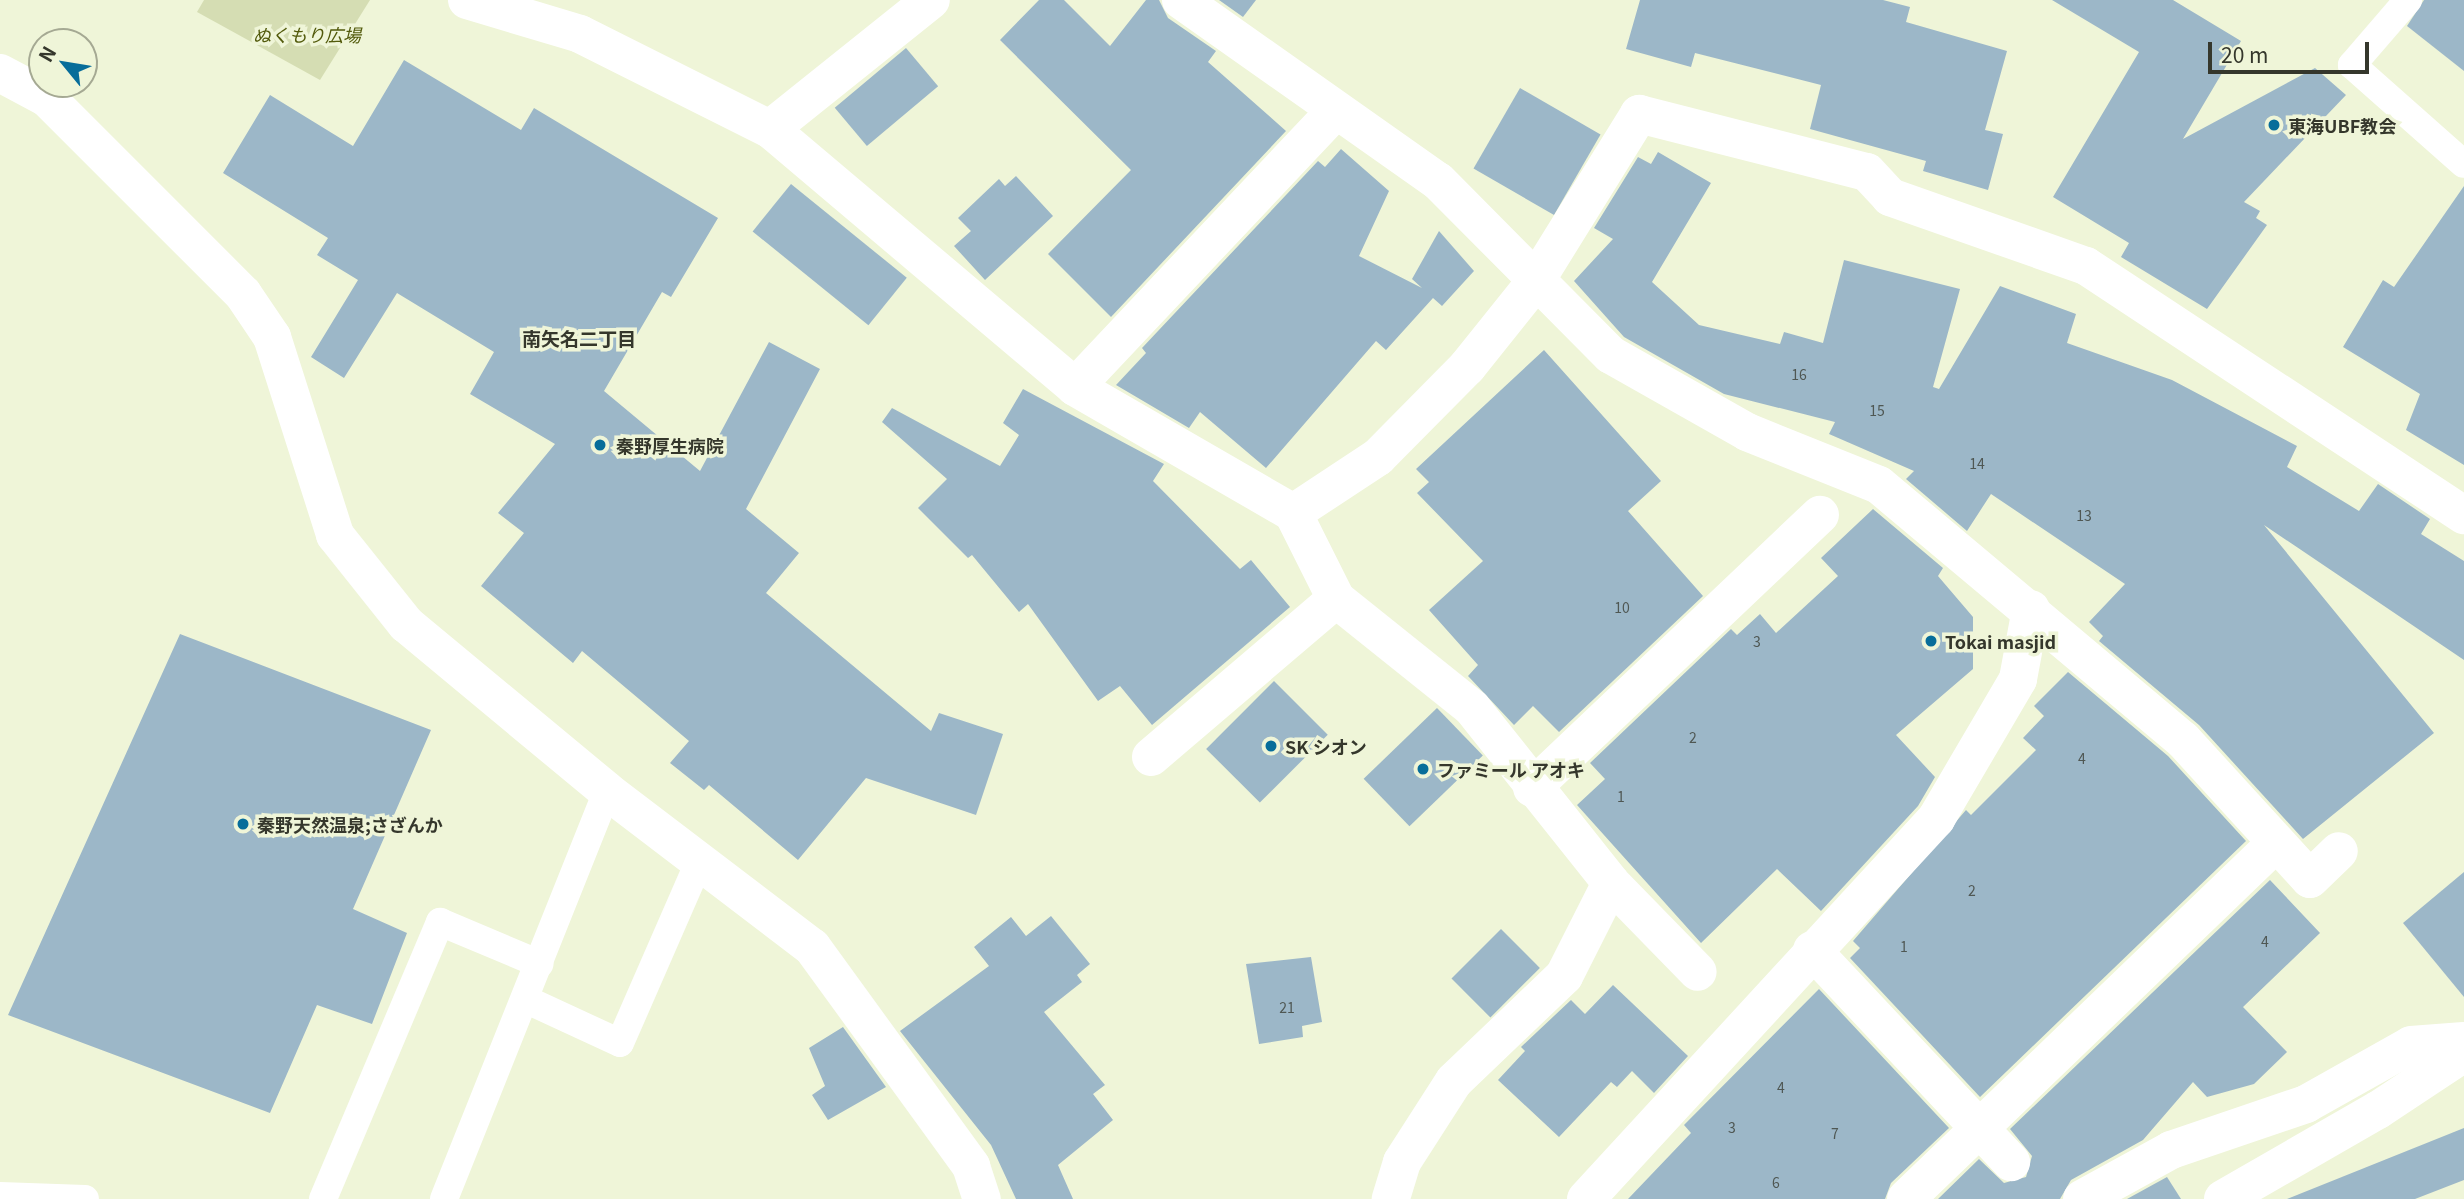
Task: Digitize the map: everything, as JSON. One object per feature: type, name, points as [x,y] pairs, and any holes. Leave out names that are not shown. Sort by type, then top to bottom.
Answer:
[{"type":"street","points":[[467,0],[580,34],[770,129],[1075,387],[1293,513],[1336,599],[1472,708],[1532,788],[1611,883],[1698,972]]},
{"type":"street","points":[[1181,0],[1438,181],[1535,282],[1611,355],[1747,432],[1879,485],[2031,609],[2183,740],[2310,878],[2339,851]]},
{"type":"street","points":[[770,129],[928,1]]},
{"type":"street","points":[[0,73],[47,98],[243,294],[272,337],[335,535],[406,624],[607,791],[812,947],[971,1166],[982,1199]]},
{"type":"street","points":[[1075,387],[1335,111]]},
{"type":"street","points":[[1293,513],[1378,457],[1467,367],[1535,282],[1639,114],[1867,172],[1890,197],[2086,266],[2464,515]]},
{"type":"street","points":[[1532,788],[1820,515]]},
{"type":"street","points":[[1151,757],[1336,599]]},
{"type":"street","points":[[1586,1199],[1812,950],[1936,819],[2018,679],[2031,609]]},
{"type":"street","points":[[1906,1199],[2276,843]]},
{"type":"street","points":[[1391,1199],[1402,1162],[1454,1081],[1564,976],[1611,883]]},
{"type":"street","points":[[1812,950],[2011,1161]]},
{"type":"street","points":[[2082,1199],[2171,1150],[2306,1104],[2411,1045],[2448,1040]]},
{"type":"street","points":[[2223,1199],[2448,1040]]},
{"type":"lane","points":[[2408,0],[2353,65],[2464,164]]},
{"type":"lane","points":[[444,1199],[527,1000],[607,791]]},
{"type":"lane","points":[[527,1000],[620,1043],[699,862]]},
{"type":"lane","points":[[323,1199],[440,922],[540,964]]},
{"type":"lane","points":[[0,1196],[85,1199]]},
{"type":"green space","name":"ぬくもり広場","points":[[204,0],[370,0],[320,80],[197,12]]},
{"type":"building","points":[[1039,0],[1064,0],[1110,46],[1146,0],[1159,0],[1168,18],[1216,51],[1208,62],[1286,131],[1111,317],[1048,254],[1131,170],[1000,40]]},
{"type":"building","points":[[1219,0],[1256,0],[1243,17]]},
{"type":"building","points":[[1640,0],[1883,0],[1910,7],[1906,22],[2007,51],[1985,130],[2003,134],[1988,190],[1923,171],[1926,161],[1810,129],[1821,85],[1695,53],[1691,67],[1626,49]]},
{"type":"building","points":[[2052,0],[2173,0],[2241,41],[2183,139],[2315,68],[2346,95],[2244,202],[2260,211],[2256,218],[2267,225],[2207,309],[2121,257],[2129,243],[2053,197],[2139,52]]},
{"type":"building","points":[[2424,0],[2464,0],[2464,71],[2407,26]]},
{"type":"building","points":[[906,48],[938,86],[867,146],[835,108]]},
{"type":"building","points":[[404,60],[521,130],[534,108],[718,218],[671,297],[662,292],[604,391],[700,471],[769,342],[820,369],[746,509],[799,553],[766,593],[931,731],[939,713],[1003,734],[976,815],[866,778],[798,860],[709,785],[704,790],[670,763],[689,741],[582,651],[573,663],[481,586],[524,533],[498,513],[555,444],[470,394],[494,352],[397,293],[344,378],[311,357],[358,280],[317,255],[328,238],[223,173],[270,95],[353,146]]},
{"type":"building","points":[[1520,88],[1601,134],[1554,215],[1474,169]]},
{"type":"building","points":[[1341,149],[1389,191],[1359,256],[1422,288],[1412,279],[1439,231],[1474,271],[1442,306],[1433,298],[1386,350],[1376,341],[1266,468],[1200,412],[1189,428],[1116,385],[1146,353],[1142,348],[1318,161],[1325,167]]},
{"type":"building","points":[[1658,152],[1711,183],[1652,282],[1699,325],[1780,344],[1784,332],[1823,343],[1844,260],[1960,289],[1933,387],[1939,389],[2000,286],[2076,314],[2067,343],[2172,380],[2297,446],[2287,467],[2359,511],[2378,484],[2430,519],[2421,534],[2464,561],[2464,660],[2264,525],[2434,733],[2303,839],[2199,725],[2099,641],[2103,636],[2089,622],[2125,584],[1991,494],[1967,531],[1906,479],[1914,471],[1829,434],[1835,422],[1724,394],[1624,337],[1574,281],[1613,239],[1594,228],[1638,157],[1651,164]]},
{"type":"building","points":[[1016,176],[1053,216],[985,280],[954,246],[971,231],[958,218],[999,179],[1005,186]]},
{"type":"building","points":[[791,184],[907,278],[868,325],[753,231]]},
{"type":"building","points":[[2464,186],[2464,465],[2406,430],[2420,394],[2343,347],[2383,280],[2394,287]]},
{"type":"building","points":[[1544,350],[1661,481],[1628,511],[1703,596],[1559,732],[1533,706],[1514,725],[1468,676],[1478,665],[1429,610],[1483,561],[1417,493],[1429,482],[1416,469]]},
{"type":"building","points":[[1023,389],[1164,464],[1153,481],[1240,569],[1251,560],[1290,607],[1152,725],[1120,686],[1098,701],[1028,604],[1019,612],[972,555],[968,558],[918,508],[947,479],[882,422],[892,408],[1000,466],[1019,435],[1003,423]]},
{"type":"building","points":[[1873,509],[1943,568],[1938,576],[1973,617],[1973,669],[1896,735],[1935,777],[1918,806],[1821,911],[1777,869],[1701,943],[1577,805],[1605,779],[1590,763],[1731,629],[1737,635],[1760,614],[1776,633],[1838,576],[1821,558]]},
{"type":"building","name":"秦野天然温泉;さざんか","points":[[180,634],[431,730],[353,909],[407,933],[372,1024],[317,1005],[270,1113],[8,1015]]},
{"type":"building","points":[[2068,672],[2168,756],[2246,841],[1980,1097],[1850,958],[1860,948],[1853,941],[1966,810],[1971,815],[2036,750],[2023,738],[2044,716],[2034,706]]},
{"type":"building","name":"SK シオン","points":[[1274,681],[1328,735],[1260,803],[1206,749]]},
{"type":"building","name":"ファミール アオキ","points":[[1437,708],[1483,755],[1409,826],[1364,779]]},
{"type":"building","points":[[2464,872],[2464,997],[2403,923]]},
{"type":"building","points":[[2270,880],[2320,933],[2243,1007],[2287,1052],[2254,1084],[2207,1097],[2193,1082],[2143,1140],[2071,1180],[2060,1199],[1938,1199],[1979,1159],[2004,1183],[2026,1177],[2032,1156],[2010,1129]]},
{"type":"building","points":[[1051,916],[1090,964],[1077,975],[1082,982],[1044,1012],[1105,1085],[1093,1094],[1113,1120],[1058,1165],[1073,1199],[1016,1199],[991,1145],[900,1031],[989,966],[974,947],[1011,917],[1026,936]]},
{"type":"building","points":[[1501,929],[1540,968],[1490,1017],[1452,978]]},
{"type":"building","points":[[1311,957],[1322,1022],[1302,1026],[1303,1037],[1259,1044],[1246,964]]},
{"type":"building","points":[[1613,985],[1688,1056],[1654,1093],[1632,1071],[1617,1087],[1611,1082],[1559,1137],[1498,1080],[1525,1051],[1521,1047],[1571,1000],[1585,1014]]},
{"type":"building","points":[[1819,989],[1949,1128],[1891,1183],[1885,1199],[1628,1199],[1691,1133],[1684,1125]]},
{"type":"building","points":[[843,1027],[886,1087],[828,1120],[812,1095],[825,1086],[809,1048]]},
{"type":"building","points":[[2464,1128],[2464,1180],[2415,1199],[2287,1199]]},
{"type":"building","points":[[2167,1177],[2181,1199],[2127,1199]]},
{"type":"place","name":"東海UBF教会","points":[[2274,125]]},
{"type":"place","name":"秦野厚生病院","points":[[600,445]]},
{"type":"place","name":"Tokai masjid","points":[[1931,641]]},
{"type":"place","name":"SK シオン","points":[[1271,746]]},
{"type":"place","name":"ファミール アオキ","points":[[1423,769]]},
{"type":"place","name":"秦野天然温泉;さざんか","points":[[243,824]]},
{"type":"district","name":"南矢名二丁目","points":[[579,338]]}]
